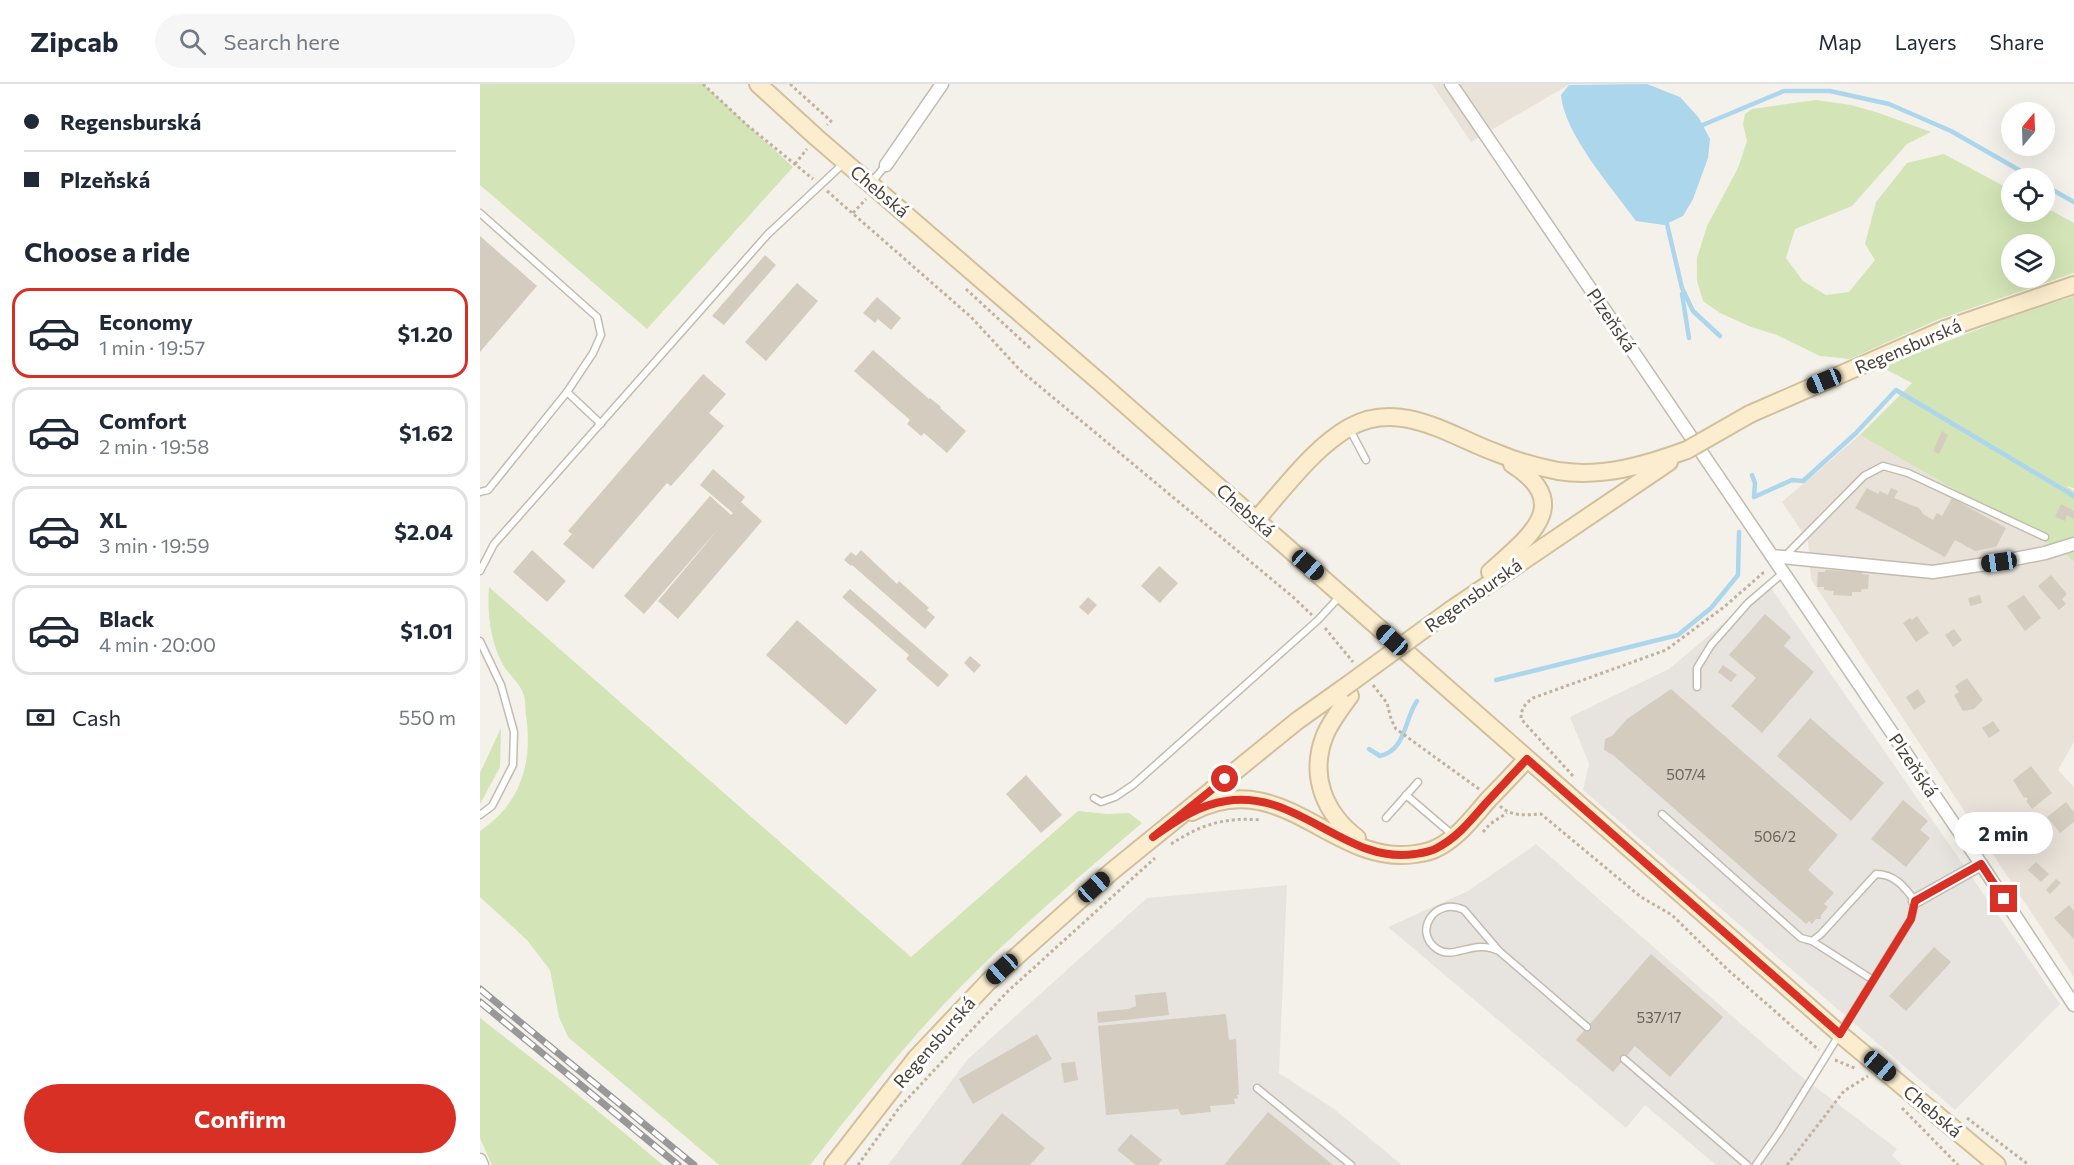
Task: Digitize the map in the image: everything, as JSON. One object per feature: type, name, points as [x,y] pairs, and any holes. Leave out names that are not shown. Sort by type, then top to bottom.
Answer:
[{"type":"main road","name":"Chebská","points":[[758,84],[1840,1034],[1997,1165]]},
{"type":"main road","name":"Regensburská","points":[[833,1165],[917,1058],[988,982],[1153,837],[1297,722],[1372,673],[1472,591],[1660,464],[1750,414],[1898,348],[1986,314],[2074,285]]},
{"type":"main road","points":[[1256,520],[1320,449],[1348,428],[1377,418],[1413,419],[1443,429],[1496,453],[1544,468],[1580,473],[1660,464]]},
{"type":"main road","points":[[1472,591],[1531,533],[1543,509],[1543,498],[1536,484],[1521,470],[1496,453]]},
{"type":"main road","points":[[1346,692],[1325,734],[1319,754],[1318,775],[1321,790],[1332,812],[1349,832],[1374,849],[1390,855]]},
{"type":"main road","points":[[1153,837],[1201,807],[1225,801],[1257,801],[1285,808],[1357,845],[1390,855],[1406,855],[1434,850],[1455,837],[1527,759]]},
{"type":"street","points":[[886,165],[942,84]]},
{"type":"street","name":"Plzeňská","points":[[1451,84],[1780,563],[2074,1005]]},
{"type":"street","points":[[1780,563],[1933,572],[2010,560],[2074,544]]},
{"type":"street","points":[[1915,901],[1981,864]]},
{"type":"street","points":[[480,1160],[482,1165]]},
{"type":"lane","points":[[480,571],[494,544],[768,234],[845,162]]},
{"type":"lane","points":[[871,183],[886,165]]},
{"type":"lane","points":[[480,213],[597,317],[602,335],[567,392],[488,490],[480,492]]},
{"type":"lane","points":[[567,392],[600,423]]},
{"type":"lane","points":[[1348,428],[1366,460]]},
{"type":"lane","points":[[1696,687],[1697,668],[1712,645],[1780,563],[1864,476],[1883,466],[1908,473],[2045,537]]},
{"type":"lane","points":[[1094,798],[1101,802],[1108,800],[1133,785],[1318,620],[1342,595]]},
{"type":"lane","points":[[480,641],[501,685],[514,732],[513,765],[492,806],[480,814]]},
{"type":"lane","points":[[1386,818],[1418,782]]},
{"type":"lane","points":[[1406,795],[1455,837]]},
{"type":"lane","points":[[1662,814],[1801,938],[1812,941],[1873,980]]},
{"type":"lane","points":[[1756,1165],[1779,1132],[1911,919],[1915,901],[1906,889],[1888,874],[1876,874],[1812,941]]},
{"type":"lane","points":[[1499,951],[1483,946],[1452,953],[1437,949],[1428,938],[1427,923],[1430,916],[1441,907],[1456,906],[1464,910],[1499,951],[1587,1027]]},
{"type":"lane","points":[[1624,1059],[1747,1165]]},
{"type":"lane","points":[[1257,1088],[1351,1165]]},
{"type":"path","points":[[703,84],[747,125],[821,185],[971,317],[1020,370],[1293,597],[1318,620],[1355,663]]},
{"type":"path","points":[[1573,776],[1521,719],[1521,711],[1525,704],[1533,698],[1666,650],[1724,607],[1763,573],[1780,563]]},
{"type":"path","points":[[1372,673],[1387,703],[1390,719],[1396,729],[1491,798],[1507,813],[1541,814],[1641,897],[1672,915],[1728,969],[1826,1056],[1870,1074],[1844,1091],[1787,1165]]},
{"type":"path","points":[[1482,833],[1490,824],[1507,813]]},
{"type":"path","points":[[1169,846],[1188,833],[1209,824],[1245,819],[1263,820]]},
{"type":"path","points":[[858,1165],[899,1108],[1007,992],[1161,853]]},
{"type":"path","points":[[1895,1100],[1958,1165]]},
{"type":"shaded area","points":[[1432,84],[1570,84],[1471,142]]},
{"type":"shaded area","points":[[1860,435],[2066,554],[2074,562],[2074,742],[2058,770],[2074,787],[2074,977],[1811,579],[1808,541],[1782,502]]},
{"type":"shaded area","points":[[1769,585],[2060,1004],[1955,1110],[1583,790],[1589,764],[1570,717],[1669,669]]},
{"type":"shaded area","points":[[1536,844],[1797,1073],[1897,1149],[1892,1156],[1903,1165],[1716,1165],[1645,1105],[1626,1128],[1388,927],[1468,891]]},
{"type":"shaded area","points":[[1287,885],[1279,1073],[1334,1109],[1402,1165],[888,1165],[968,1059],[1147,898]]},
{"type":"green space","points":[[480,84],[703,84],[793,167],[647,329],[480,185]]},
{"type":"green space","points":[[1816,100],[1851,105],[1931,132],[1907,144],[1852,206],[1795,229],[1786,258],[1803,281],[1826,295],[1849,292],[1875,260],[1865,244],[1876,202],[1907,163],[1944,154],[2001,185],[2001,222],[2055,222],[2055,213],[2074,223],[2074,273],[2055,280],[2055,234],[2001,234],[2001,288],[2030,288],[1937,320],[1850,359],[1820,356],[1777,335],[1751,327],[1720,313],[1703,301],[1697,281],[1697,258],[1707,226],[1738,168],[1747,141],[1743,124],[1745,114],[1752,109]]},
{"type":"green space","points":[[2074,296],[2074,488],[2066,486],[2074,491],[2074,562],[2066,554],[1860,435],[1912,383],[1881,367],[1997,322]]},
{"type":"green space","points":[[489,587],[911,957],[1078,811],[1108,814],[1129,813],[1142,823],[1067,887],[970,977],[894,1061],[810,1165],[719,1165],[568,1037],[559,1017],[550,970],[527,940],[480,897],[480,831],[494,820],[514,795],[521,780],[528,749],[525,698],[519,685],[502,663],[495,645],[489,616]]},
{"type":"green space","points":[[501,728],[500,767],[480,804],[480,773]]},
{"type":"green space","points":[[480,1018],[663,1165],[492,1165],[480,1138]]},
{"type":"water","points":[[1647,84],[1680,97],[1699,118],[1710,139],[1708,158],[1693,199],[1683,216],[1664,225],[1636,221],[1580,144],[1564,110],[1561,95],[1569,85]]},
{"type":"building","points":[[480,236],[537,286],[480,352]]},
{"type":"building","points":[[765,255],[776,265],[724,325],[712,316]]},
{"type":"building","points":[[797,283],[818,301],[766,361],[745,342]]},
{"type":"building","points":[[877,297],[901,318],[891,330],[878,319],[875,323],[863,313]]},
{"type":"building","points":[[873,350],[966,431],[947,453],[924,433],[921,436],[907,424],[910,420],[854,371]]},
{"type":"building","points":[[703,374],[726,394],[709,413],[724,426],[671,486],[667,483],[593,569],[563,544],[572,534],[568,531]]},
{"type":"building","points":[[1942,431],[1948,435],[1939,454],[1933,451]]},
{"type":"building","points":[[713,469],[745,497],[741,502],[762,521],[678,619],[658,601],[720,527],[644,614],[624,596],[710,496],[731,515],[733,513],[700,485]]},
{"type":"building","points":[[1867,488],[1878,494],[1880,491],[1888,495],[1891,488],[1898,491],[1894,498],[1919,508],[1923,514],[1933,520],[1937,513],[1942,516],[1952,498],[2006,528],[1996,547],[1975,551],[1955,540],[1945,557],[1855,508]]},
{"type":"building","points":[[2061,504],[2074,511],[2074,519],[2067,515],[2065,521],[2055,517]]},
{"type":"building","points":[[532,550],[566,581],[547,602],[513,572]]},
{"type":"building","points":[[861,550],[897,584],[899,581],[929,608],[927,610],[935,617],[925,629],[844,560],[851,552],[856,556]]},
{"type":"building","points":[[1159,566],[1178,583],[1160,603],[1141,586]]},
{"type":"building","points":[[1825,570],[1862,572],[1862,574],[1869,575],[1868,589],[1852,592],[1852,596],[1833,595],[1834,591],[1817,587],[1818,572],[1825,572]]},
{"type":"building","points":[[2051,575],[2067,594],[2062,599],[2066,604],[2059,610],[2038,586]]},
{"type":"building","points":[[850,589],[949,675],[938,687],[906,659],[909,655],[842,597]]},
{"type":"building","points":[[1980,595],[1982,603],[1970,606],[1968,598]]},
{"type":"building","points":[[2024,595],[2041,618],[2025,631],[2007,606]]},
{"type":"building","points":[[1088,597],[1097,605],[1088,615],[1079,607]]},
{"type":"building","points":[[1765,614],[1791,637],[1784,646],[1814,672],[1762,733],[1731,706],[1756,678],[1729,655]]},
{"type":"building","points":[[1917,616],[1929,633],[1916,642],[1903,623]]},
{"type":"building","points":[[797,620],[877,690],[846,725],[766,655]]},
{"type":"building","points":[[1954,629],[1962,640],[1953,647],[1945,635]]},
{"type":"building","points":[[970,656],[981,665],[974,673],[964,663]]},
{"type":"building","points":[[1723,665],[1737,675],[1731,682],[1718,672]]},
{"type":"building","points":[[1967,678],[1983,700],[1974,709],[1963,711],[1954,695],[1959,692],[1955,686]]},
{"type":"building","points":[[1671,689],[1838,835],[1808,870],[1834,893],[1824,904],[1828,907],[1821,915],[1821,919],[1816,919],[1812,924],[1809,921],[1806,924],[1613,755],[1604,750],[1605,739],[1612,736],[1627,719]]},
{"type":"building","points":[[1918,689],[1926,702],[1914,710],[1906,697]]},
{"type":"building","points":[[1810,718],[1884,783],[1851,821],[1777,756]]},
{"type":"building","points":[[1993,721],[2000,731],[1989,738],[1982,728]]},
{"type":"building","points":[[2031,766],[2052,793],[2032,809],[2026,801],[2028,799],[2024,798],[2013,780]]},
{"type":"building","points":[[1026,775],[1062,815],[1041,833],[1006,794]]},
{"type":"building","points":[[1903,800],[1928,821],[1920,830],[1930,838],[1906,867],[1871,839]]},
{"type":"building","points":[[2066,802],[2074,812],[2074,822],[2060,833],[2047,817]]},
{"type":"building","points":[[2008,822],[2018,831],[2004,847],[1993,836]]},
{"type":"building","points":[[2032,827],[2040,836],[2032,843],[2024,834]]},
{"type":"building","points":[[2036,862],[2049,874],[2041,882],[2028,870]]},
{"type":"building","points":[[2056,879],[2061,883],[2050,894],[2046,890]]},
{"type":"building","points":[[2069,905],[2074,911],[2074,939],[2054,918]]},
{"type":"building","points":[[1934,947],[1951,962],[1906,1011],[1889,996]]},
{"type":"building","points":[[1651,954],[1723,1017],[1670,1077],[1635,1046],[1613,1072],[1576,1040]]},
{"type":"building","points":[[1166,992],[1169,1015],[1098,1023],[1097,1012],[1136,1006],[1135,995]]},
{"type":"building","points":[[1226,1014],[1229,1040],[1236,1039],[1239,1095],[1234,1099],[1235,1104],[1210,1106],[1211,1112],[1181,1115],[1178,1109],[1106,1115],[1098,1026]]},
{"type":"building","points":[[1037,1034],[1052,1059],[973,1104],[959,1079]]},
{"type":"building","points":[[1075,1062],[1078,1080],[1064,1083],[1061,1063]]},
{"type":"building","points":[[1268,1112],[1299,1137],[1333,1165],[1224,1165]]},
{"type":"building","points":[[1002,1113],[1045,1148],[1030,1165],[960,1165]]},
{"type":"building","points":[[1131,1134],[1162,1160],[1158,1165],[1136,1165],[1117,1150]]},
{"type":"waterway","points":[[1698,127],[1784,91],[1830,91],[1889,104],[1951,131],[2016,168]]},
{"type":"waterway","points":[[2055,191],[2074,202]]},
{"type":"waterway","points":[[1666,220],[1682,288],[1693,311],[1720,336]]},
{"type":"waterway","points":[[1682,294],[1689,338]]},
{"type":"waterway","points":[[1752,475],[1755,483],[1754,497],[1792,480],[1803,481],[1856,433],[1896,390],[2074,496]]},
{"type":"waterway","points":[[1496,680],[1678,635],[1711,608],[1738,575],[1739,532]]},
{"type":"waterway","points":[[1369,749],[1380,756],[1395,748],[1417,701]]},
{"type":"railway","points":[[480,989],[694,1165]]},
{"type":"railway","points":[[480,1002],[678,1165]]},
{"type":"route","points":[[1225,779],[1153,837],[1201,807],[1241,800],[1277,805],[1374,852],[1390,855],[1422,853],[1434,850],[1455,837],[1527,759],[1840,1034],[1911,919],[1915,901],[1981,864],[2004,899]]}]
